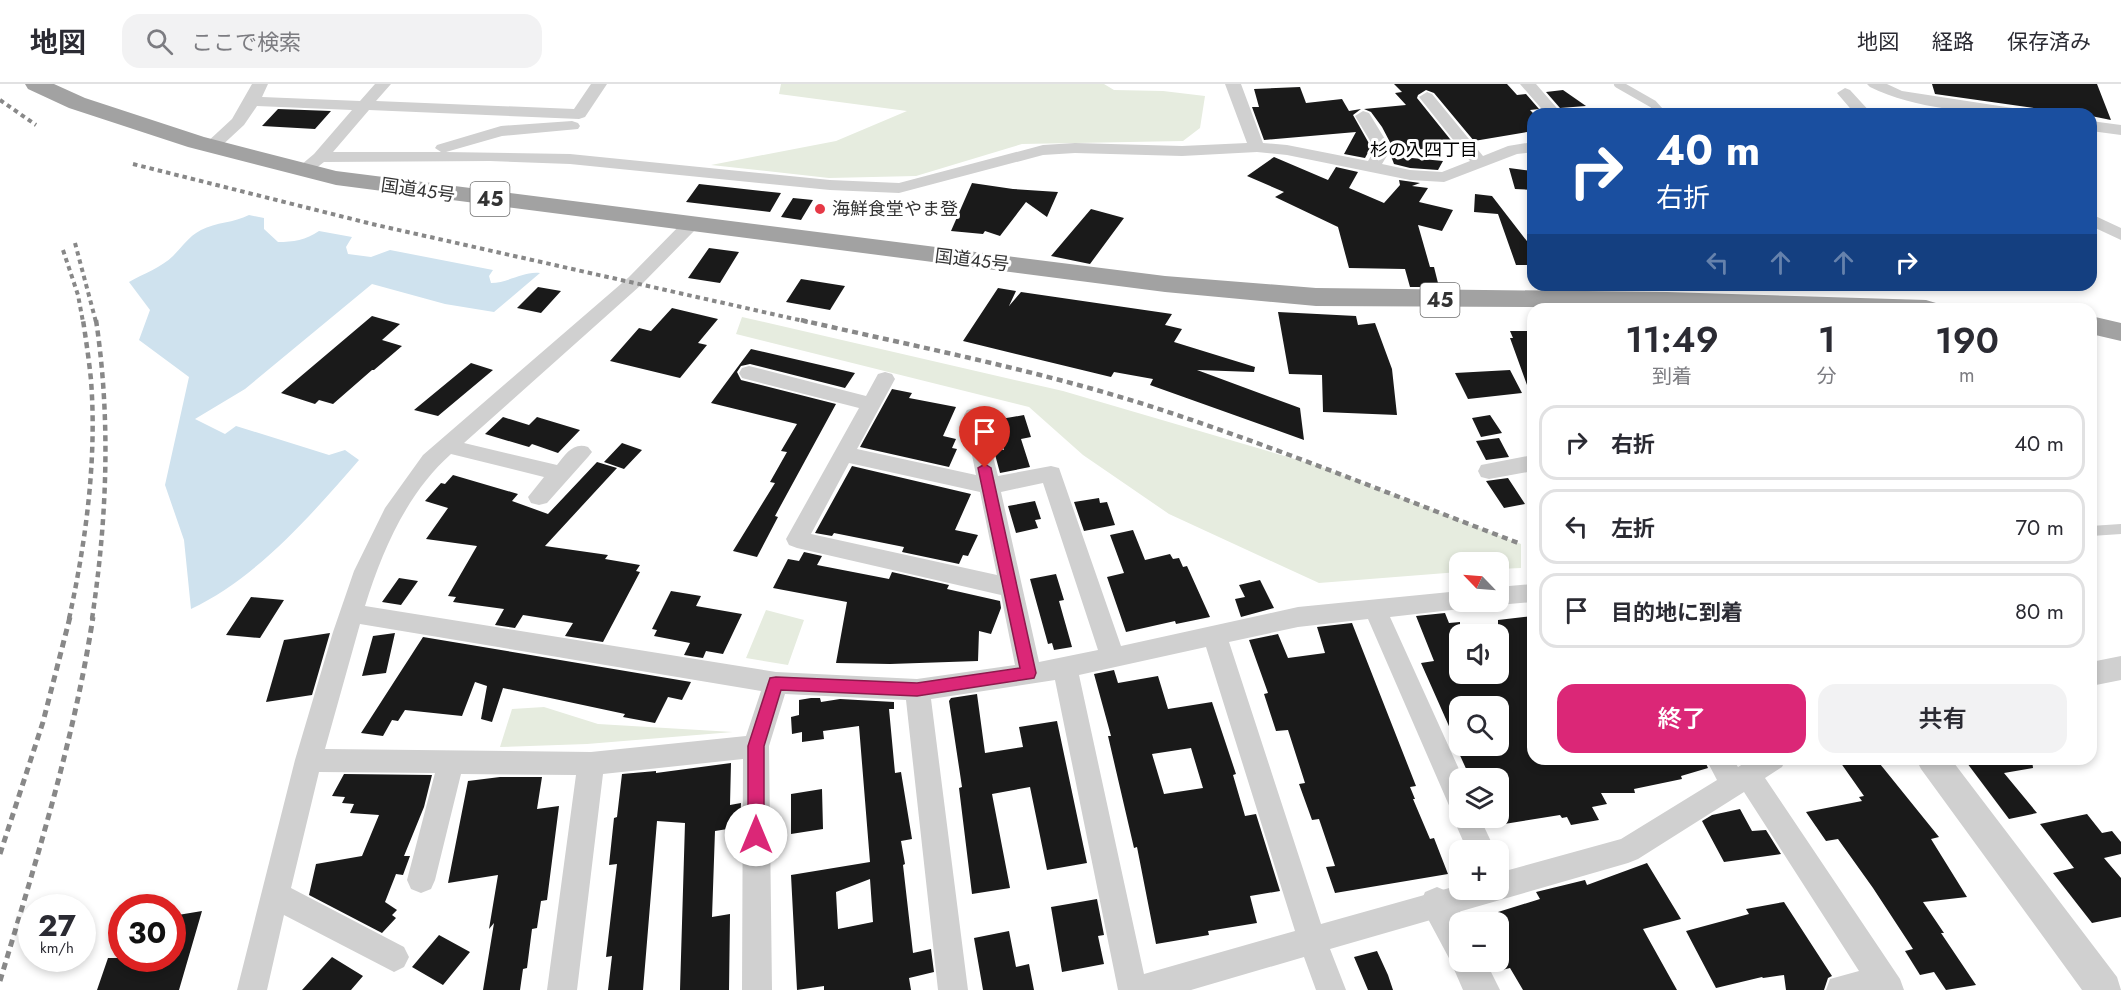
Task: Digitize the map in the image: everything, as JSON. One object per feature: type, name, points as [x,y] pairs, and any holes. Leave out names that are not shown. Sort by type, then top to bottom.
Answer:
[{"type":"highway","name":"国道45号","points":[[36,84],[77,103],[128,122],[211,147],[311,164],[395,187],[1165,284],[1304,297],[1638,303]]},
{"type":"highway","points":[[2097,326],[2121,332]]},
{"type":"street","points":[[211,147],[238,122],[260,84]]},
{"type":"street","points":[[311,164],[382,84]]},
{"type":"street","points":[[407,158],[501,131],[573,126],[599,84]]},
{"type":"street","points":[[1233,84],[1257,147]]},
{"type":"street","points":[[1528,84],[1549,108]]},
{"type":"street","points":[[1875,84],[1898,95],[1981,108]]},
{"type":"street","points":[[1845,93],[1859,108]]},
{"type":"street","points":[[1427,97],[1480,163]]},
{"type":"street","points":[[252,101],[579,114]]},
{"type":"street","points":[[1363,116],[1383,149],[1372,168]]},
{"type":"street","points":[[2097,127],[2121,130]]},
{"type":"street","points":[[311,164],[490,156],[570,159],[830,185],[899,188],[1043,150],[1075,148],[1182,151],[1257,147],[1287,150],[1410,175],[1444,177],[1514,149],[1527,148]]},
{"type":"street","points":[[2097,222],[2121,235]]},
{"type":"street","points":[[252,990],[308,760],[351,613],[380,535],[395,508],[412,482],[447,446],[635,281],[690,225]]},
{"type":"street","points":[[749,373],[870,404]]},
{"type":"street","points":[[885,379],[797,539],[1011,588]]},
{"type":"street","points":[[974,415],[1029,673]]},
{"type":"street","points":[[447,446],[560,473]]},
{"type":"street","points":[[539,497],[581,452]]},
{"type":"street","points":[[843,454],[989,486],[1051,474],[1113,658]]},
{"type":"street","points":[[1489,471],[1527,464]]},
{"type":"street","points":[[1509,595],[1527,594]]},
{"type":"street","points":[[351,613],[776,683],[917,690],[1065,668],[1298,617],[1449,601]]},
{"type":"street","points":[[1375,609],[1449,776]]},
{"type":"street","points":[[1215,637],[1312,939],[1331,990]]},
{"type":"street","points":[[1065,668],[1133,990]]},
{"type":"street","points":[[2097,673],[2121,668]]},
{"type":"street","points":[[757,990],[756,746],[776,683]]},
{"type":"street","points":[[917,690],[953,990]]},
{"type":"street","points":[[308,760],[591,764],[756,746]]},
{"type":"street","points":[[421,880],[451,762]]},
{"type":"street","points":[[562,990],[591,764]]},
{"type":"street","points":[[1726,765],[1741,779],[1885,985],[1841,990]]},
{"type":"street","points":[[1509,884],[1628,850],[1763,765]]},
{"type":"street","points":[[1936,765],[2104,990]]},
{"type":"street","points":[[275,895],[394,957]]},
{"type":"street","points":[[1140,990],[1452,900]]},
{"type":"street","points":[[1437,904],[1449,926]]},
{"type":"street","points":[[1472,972],[1482,990]]},
{"type":"lane","points":[[1618,84],[1657,108]]},
{"type":"lane","points":[[2097,531],[2121,530]]},
{"type":"shaded area","points":[[781,84],[1104,84],[1114,90],[1163,91],[1205,96],[1200,128],[1183,141],[1022,144],[916,176],[829,178],[711,165],[836,141],[907,111],[779,94]]},
{"type":"shaded area","points":[[742,317],[1063,391],[1319,466],[1521,544],[1521,568],[1509,569],[1509,552],[1449,552],[1449,573],[1319,583],[1169,514],[1083,455],[1029,407],[736,334]]},
{"type":"shaded area","points":[[766,610],[804,620],[788,665],[746,658]]},
{"type":"shaded area","points":[[544,707],[598,724],[733,732],[587,744],[500,747],[512,709]]},
{"type":"water","points":[[249,215],[264,218],[264,229],[278,242],[299,240],[319,231],[352,237],[346,247],[348,254],[371,257],[390,250],[493,270],[489,276],[491,283],[540,273],[494,312],[445,304],[372,284],[245,389],[195,419],[225,434],[236,426],[329,455],[345,450],[359,460],[302,523],[261,562],[239,580],[191,609],[184,540],[165,485],[189,377],[139,340],[150,310],[129,282],[169,260],[201,230]]},
{"type":"building","points":[[1394,84],[1507,84],[1517,95],[1526,94],[1538,108],[1527,108],[1527,132],[1474,141],[1434,93],[1426,90],[1417,98],[1454,144],[1391,154],[1393,148],[1382,127],[1371,112],[1364,109],[1406,105],[1395,93],[1402,92]]},
{"type":"building","points":[[1932,84],[2097,84],[2111,120],[2097,117],[2097,108],[2034,108],[1935,94]]},
{"type":"building","points":[[1300,87],[1306,103],[1342,99],[1349,111],[1361,109],[1353,115],[1371,147],[1365,158],[1344,154],[1356,132],[1264,140],[1252,107],[1259,107],[1254,89]]},
{"type":"building","points":[[1563,90],[1586,106],[1560,108],[1546,92]]},
{"type":"building","points":[[278,109],[331,111],[315,129],[262,126]]},
{"type":"building","points":[[1391,156],[1443,161],[1438,170],[1410,168],[1394,164]]},
{"type":"building","points":[[1274,157],[1328,180],[1336,167],[1358,172],[1349,188],[1384,203],[1400,185],[1399,180],[1420,183],[1412,186],[1428,188],[1419,202],[1453,210],[1442,231],[1418,225],[1430,267],[1434,267],[1439,287],[1410,287],[1405,269],[1349,268],[1338,227],[1275,197],[1284,192],[1247,176]]},
{"type":"building","points":[[1509,168],[1527,170],[1527,190],[1515,189]]},
{"type":"building","points":[[972,183],[1058,192],[1047,217],[1026,202],[1000,236],[985,231],[983,234],[951,231]]},
{"type":"building","points":[[699,184],[781,193],[770,212],[686,202]]},
{"type":"building","points":[[1475,194],[1492,196],[1527,241],[1527,265],[1516,265],[1498,214],[1474,212]]},
{"type":"building","points":[[793,198],[813,200],[801,220],[781,217]]},
{"type":"building","points":[[1091,209],[1124,218],[1090,264],[1051,256]]},
{"type":"building","points":[[709,248],[739,252],[720,283],[688,278]]},
{"type":"building","points":[[801,279],[845,286],[830,310],[786,302]]},
{"type":"building","points":[[538,287],[561,291],[541,313],[517,308]]},
{"type":"building","points":[[998,288],[1016,291],[1009,306],[1021,292],[1172,314],[1165,325],[1182,329],[1174,342],[1255,367],[1254,372],[1197,370],[1300,408],[1304,440],[1150,385],[1153,379],[1114,372],[1111,377],[963,341]]},
{"type":"building","points":[[672,308],[718,319],[698,343],[707,345],[680,378],[610,361],[639,328],[651,331]]},
{"type":"building","points":[[1278,312],[1356,316],[1358,325],[1375,323],[1392,369],[1397,415],[1323,412],[1322,375],[1289,374]]},
{"type":"building","points":[[372,316],[400,324],[382,340],[402,346],[374,370],[333,404],[319,400],[315,404],[281,393]]},
{"type":"building","points":[[1510,331],[1527,331],[1527,385],[1510,338],[1513,338]]},
{"type":"building","points":[[751,349],[855,373],[845,388],[750,364],[741,366],[737,372],[741,380],[836,404],[775,516],[778,517],[757,557],[733,551],[775,483],[770,482],[787,452],[781,451],[797,424],[711,403]]},
{"type":"building","points":[[471,363],[493,370],[438,416],[414,410]]},
{"type":"building","points":[[1510,370],[1522,393],[1468,399],[1455,373]]},
{"type":"building","points":[[892,389],[912,393],[909,398],[956,407],[943,436],[956,439],[952,448],[957,449],[949,467],[860,447]]},
{"type":"building","points":[[1024,415],[1031,437],[1021,439],[1030,467],[1000,473],[993,447],[1004,450],[995,420]]},
{"type":"building","points":[[1490,415],[1502,433],[1481,437],[1472,418]]},
{"type":"building","points":[[503,417],[529,425],[537,417],[580,430],[558,453],[532,444],[529,447],[485,434]]},
{"type":"building","points":[[1499,438],[1509,457],[1486,460],[1476,441]]},
{"type":"building","points":[[622,443],[642,450],[624,469],[604,462]]},
{"type":"building","points":[[597,462],[617,468],[545,546],[608,555],[605,559],[640,565],[636,571],[640,572],[603,642],[565,636],[573,623],[523,615],[515,628],[495,625],[504,609],[453,602],[456,597],[448,596],[477,546],[426,539],[448,508],[425,501],[441,483],[445,484],[453,475],[518,494],[512,501],[548,514]]},
{"type":"building","points":[[852,466],[971,494],[955,530],[978,535],[968,556],[963,555],[959,564],[902,552],[904,547],[834,533],[832,536],[815,533]]},
{"type":"building","points":[[1508,478],[1525,504],[1504,508],[1486,481]]},
{"type":"building","points":[[1099,498],[1100,503],[1107,502],[1115,525],[1084,531],[1074,502]]},
{"type":"building","points":[[1035,501],[1041,519],[1035,520],[1038,528],[1016,533],[1008,506]]},
{"type":"building","points":[[1133,530],[1145,560],[1170,554],[1173,559],[1179,558],[1183,567],[1187,566],[1210,617],[1176,624],[1175,621],[1126,632],[1107,577],[1124,573],[1110,535]]},
{"type":"building","points":[[804,552],[822,556],[817,565],[889,579],[892,572],[949,585],[947,589],[1000,601],[1001,608],[991,634],[979,631],[978,661],[836,663],[847,602],[773,588],[788,559],[799,561]]},
{"type":"building","points":[[1056,574],[1064,600],[1059,601],[1072,647],[1054,650],[1052,643],[1048,644],[1030,579]]},
{"type":"building","points":[[399,578],[418,581],[401,605],[382,602]]},
{"type":"building","points":[[1260,580],[1274,608],[1241,617],[1235,599],[1245,597],[1239,585]]},
{"type":"building","points":[[671,591],[701,596],[696,606],[742,614],[723,654],[706,651],[703,658],[684,655],[690,643],[654,636],[657,630],[652,629]]},
{"type":"building","points":[[251,597],[284,600],[260,638],[226,635]]},
{"type":"building","points":[[1445,613],[1449,623],[1460,622],[1460,624],[1449,624],[1449,684],[1509,684],[1509,624],[1498,624],[1498,620],[1527,617],[1527,765],[1707,765],[1708,768],[1681,776],[1682,779],[1634,789],[1635,793],[1601,793],[1607,804],[1592,807],[1599,820],[1571,825],[1567,817],[1562,818],[1560,815],[1509,823],[1509,768],[1466,768],[1460,756],[1509,756],[1509,696],[1449,696],[1449,726],[1421,663],[1434,661],[1416,616]]},
{"type":"building","points":[[1352,623],[1416,786],[1410,787],[1415,799],[1413,799],[1430,839],[1434,838],[1448,874],[1335,893],[1326,867],[1335,866],[1319,819],[1312,820],[1299,784],[1305,783],[1288,730],[1276,731],[1264,694],[1268,693],[1249,640],[1278,634],[1288,658],[1325,653],[1317,627]]},
{"type":"building","points":[[330,633],[312,695],[266,702],[284,640]]},
{"type":"building","points":[[395,633],[386,673],[362,676],[373,636]]},
{"type":"building","points":[[423,637],[691,682],[682,700],[668,697],[655,723],[623,717],[625,714],[503,688],[492,722],[481,719],[487,686],[475,682],[462,716],[405,710],[398,721],[392,720],[383,736],[361,733]]},
{"type":"building","points":[[1114,670],[1118,683],[1158,676],[1168,709],[1212,702],[1236,774],[1233,775],[1245,816],[1256,814],[1280,891],[1250,896],[1257,923],[1208,931],[1209,935],[1156,944],[1137,847],[1134,848],[1108,736],[1111,736],[1094,674]],"holes":[[[1191,748],[1203,788],[1164,794],[1152,754]]]},
{"type":"building","points":[[977,694],[985,753],[1023,747],[1019,727],[1057,721],[1087,863],[1047,870],[1030,787],[992,794],[1010,888],[972,894],[959,788],[962,787],[949,701],[951,698]]},
{"type":"building","points":[[820,698],[821,702],[840,699],[894,702],[894,709],[889,709],[895,773],[901,772],[912,839],[901,841],[913,953],[931,949],[934,972],[909,978],[911,990],[824,990],[824,986],[797,990],[791,875],[870,862],[859,726],[823,731],[824,739],[802,742],[802,732],[792,734],[791,717],[799,715],[799,700]],"holes":[[[870,879],[873,922],[838,929],[836,892]]]},
{"type":"building","points":[[731,763],[730,805],[741,803],[740,827],[715,831],[712,917],[730,914],[729,990],[680,990],[685,823],[657,821],[643,990],[608,990],[612,956],[606,957],[617,864],[609,865],[622,774],[656,771],[656,773]]},
{"type":"building","points":[[1842,765],[1881,765],[1939,837],[1931,839],[1967,897],[1923,902],[1976,985],[1946,990],[1934,972],[1920,975],[1905,951],[1913,949],[1873,888],[1838,839],[1826,841],[1806,812],[1862,801],[1859,797],[1864,796]]},
{"type":"building","points":[[1968,765],[2033,765],[2033,768],[2004,773],[2037,813],[2009,819]]},
{"type":"building","points":[[344,774],[432,775],[424,807],[404,856],[410,856],[403,875],[396,874],[385,902],[397,910],[392,915],[396,918],[382,933],[309,895],[316,864],[362,856],[379,815],[350,813],[354,804],[342,803],[345,797],[332,796]]},
{"type":"building","points":[[500,777],[542,777],[537,809],[559,806],[547,900],[541,901],[537,928],[532,929],[527,968],[523,969],[520,990],[483,990],[494,923],[489,929],[498,875],[448,883],[468,781]]},
{"type":"building","points":[[822,789],[823,829],[791,834],[791,794]]},
{"type":"building","points":[[1740,809],[1752,831],[1766,830],[1781,854],[1724,862],[1702,821],[1712,815]]},
{"type":"building","points":[[2087,814],[2102,833],[2112,831],[2121,842],[2121,854],[2104,858],[2121,878],[2121,917],[2092,923],[2053,873],[2074,868],[2040,824]]},
{"type":"building","points":[[1647,863],[1681,919],[1643,929],[1677,990],[1523,990],[1509,968],[1509,912],[1498,912],[1540,899],[1536,892],[1585,880],[1587,885]]},
{"type":"building","points":[[1097,899],[1104,935],[1098,936],[1104,964],[1062,972],[1051,907]]},
{"type":"building","points":[[1784,902],[1832,976],[1828,978],[1824,990],[1786,990],[1784,975],[1762,977],[1716,988],[1686,931],[1749,914],[1746,909]]},
{"type":"building","points":[[202,911],[186,966],[186,914]]},
{"type":"building","points":[[1009,931],[1016,967],[1029,964],[1034,990],[983,990],[974,938]]},
{"type":"building","points":[[439,935],[470,952],[443,985],[412,967]]},
{"type":"building","points":[[1377,951],[1393,990],[1368,990],[1354,957]]},
{"type":"building","points":[[332,957],[363,976],[351,990],[302,990]]},
{"type":"building","points":[[108,958],[108,972],[184,972],[179,990],[97,990]]},
{"type":"railway","points":[[0,100],[36,125]]},
{"type":"railway","points":[[133,164],[372,224],[808,322]]},
{"type":"railway","points":[[75,243],[96,322]]},
{"type":"railway","points":[[63,250],[78,295],[83,322]]},
{"type":"railway","points":[[69,619],[85,530],[91,470],[91,380],[83,320]]},
{"type":"railway","points":[[92,619],[101,544],[105,470],[104,395],[96,320]]},
{"type":"railway","points":[[801,320],[1012,368],[1137,402],[1282,452],[1521,544]]},
{"type":"railway","points":[[0,854],[43,722],[70,617]]},
{"type":"railway","points":[[0,981],[65,755],[93,617]]},
{"type":"place","name":"海鮮食堂やま登","points":[[820,209]]},
{"type":"district","name":"杉の入四丁目","points":[[1424,150]]},
{"type":"route","points":[[756,835],[756,746],[776,683],[917,690],[1029,673],[985,468]]}]
